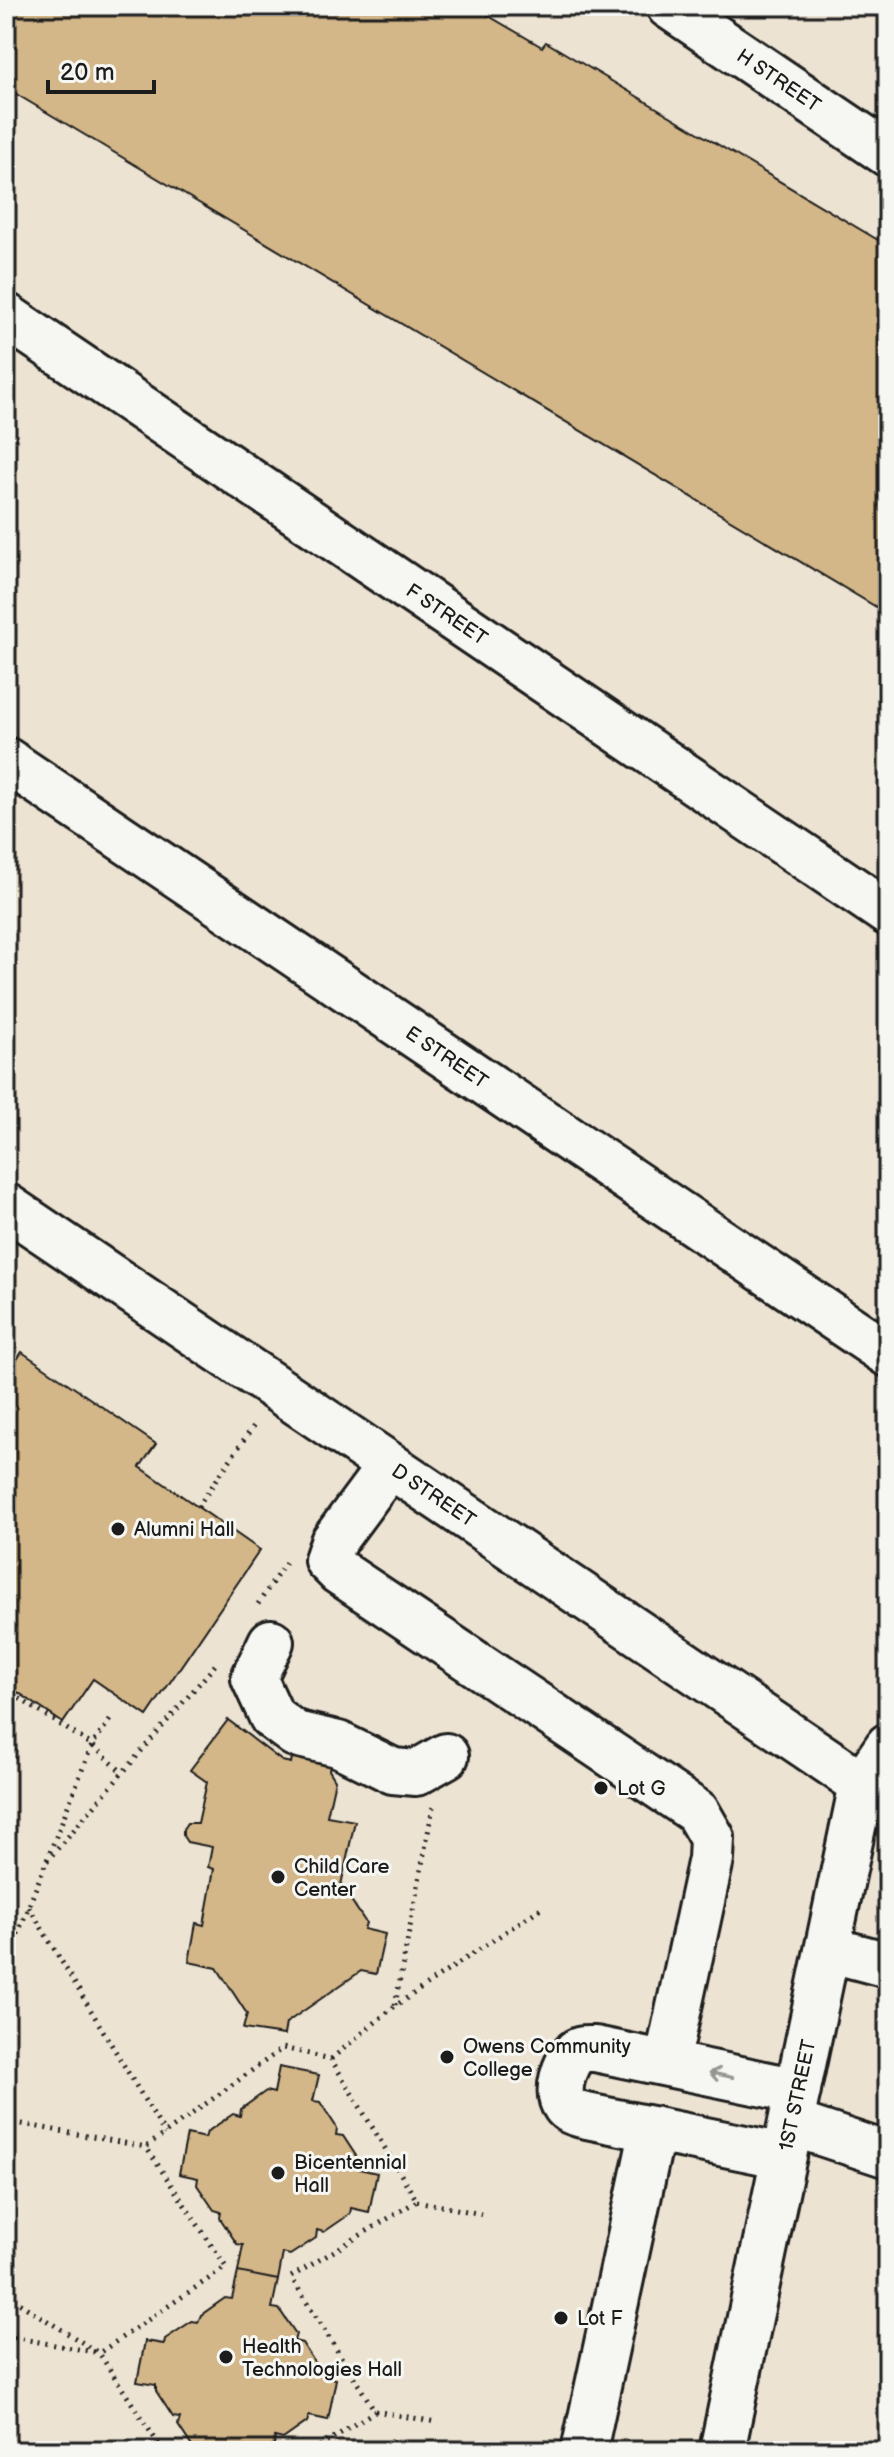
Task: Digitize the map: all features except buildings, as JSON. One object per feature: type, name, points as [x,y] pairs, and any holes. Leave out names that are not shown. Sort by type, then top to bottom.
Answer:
[{"type":"street","name":"H STREET","points":[[669,6],[888,154]]},
{"type":"street","name":"F STREET","points":[[6,316],[888,913]]},
{"type":"street","name":"E STREET","points":[[6,760],[888,1354]]},
{"type":"street","name":"D STREET","points":[[6,1206],[862,1784]]},
{"type":"street","points":[[390,1465],[333,1542],[327,1560],[339,1572],[697,1812],[712,1838],[711,1859],[667,2063]]},
{"type":"street","points":[[264,1624],[254,1678],[272,1717],[295,1734],[338,1744],[393,1771],[441,1775]]},
{"type":"street","name":"1ST STREET","points":[[722,2451],[862,1784],[888,1746]]},
{"type":"street","points":[[828,1949],[888,1965]]},
{"type":"street","points":[[791,2124],[653,2129],[569,2111],[563,2104],[561,2079],[576,2052],[583,2049],[667,2063],[791,2124],[888,2155]]},
{"type":"street","points":[[584,2451],[653,2129]]},
{"type":"path","points":[[198,1507],[278,1390]]},
{"type":"path","points":[[264,1624],[292,1553]]},
{"type":"path","points":[[47,1861],[221,1658]]},
{"type":"path","points":[[6,1690],[92,1745],[122,1772]]},
{"type":"path","points":[[6,1964],[92,1745],[113,1716]]},
{"type":"path","points":[[395,2006],[441,1775]]},
{"type":"path","points":[[331,2059],[395,2006],[544,1906]]},
{"type":"path","points":[[29,1907],[165,2134]]},
{"type":"path","points":[[6,2121],[146,2147],[283,2048],[331,2059],[417,2201]]},
{"type":"path","points":[[6,2336],[99,2353],[226,2267],[146,2147]]},
{"type":"path","points":[[375,2411],[291,2277],[417,2201],[481,2214]]},
{"type":"path","points":[[6,2295],[99,2353],[163,2451]]},
{"type":"path","points":[[313,2451],[375,2411],[436,2422]]},
{"type":"shaded area","points":[[6,6],[888,6],[888,2451],[6,2451]]},
{"type":"place","name":"Alumni Hall","points":[[118,1529]]},
{"type":"place","name":"Lot G","points":[[601,1788]]},
{"type":"place","name":"Child Care Center","points":[[278,1877]]},
{"type":"place","name":"Owens Community College","points":[[447,2057]]},
{"type":"place","name":"Bicentennial Hall","points":[[278,2173]]},
{"type":"place","name":"Lot F","points":[[561,2318]]},
{"type":"place","name":"Health Technologies Hall","points":[[226,2357]]}]
